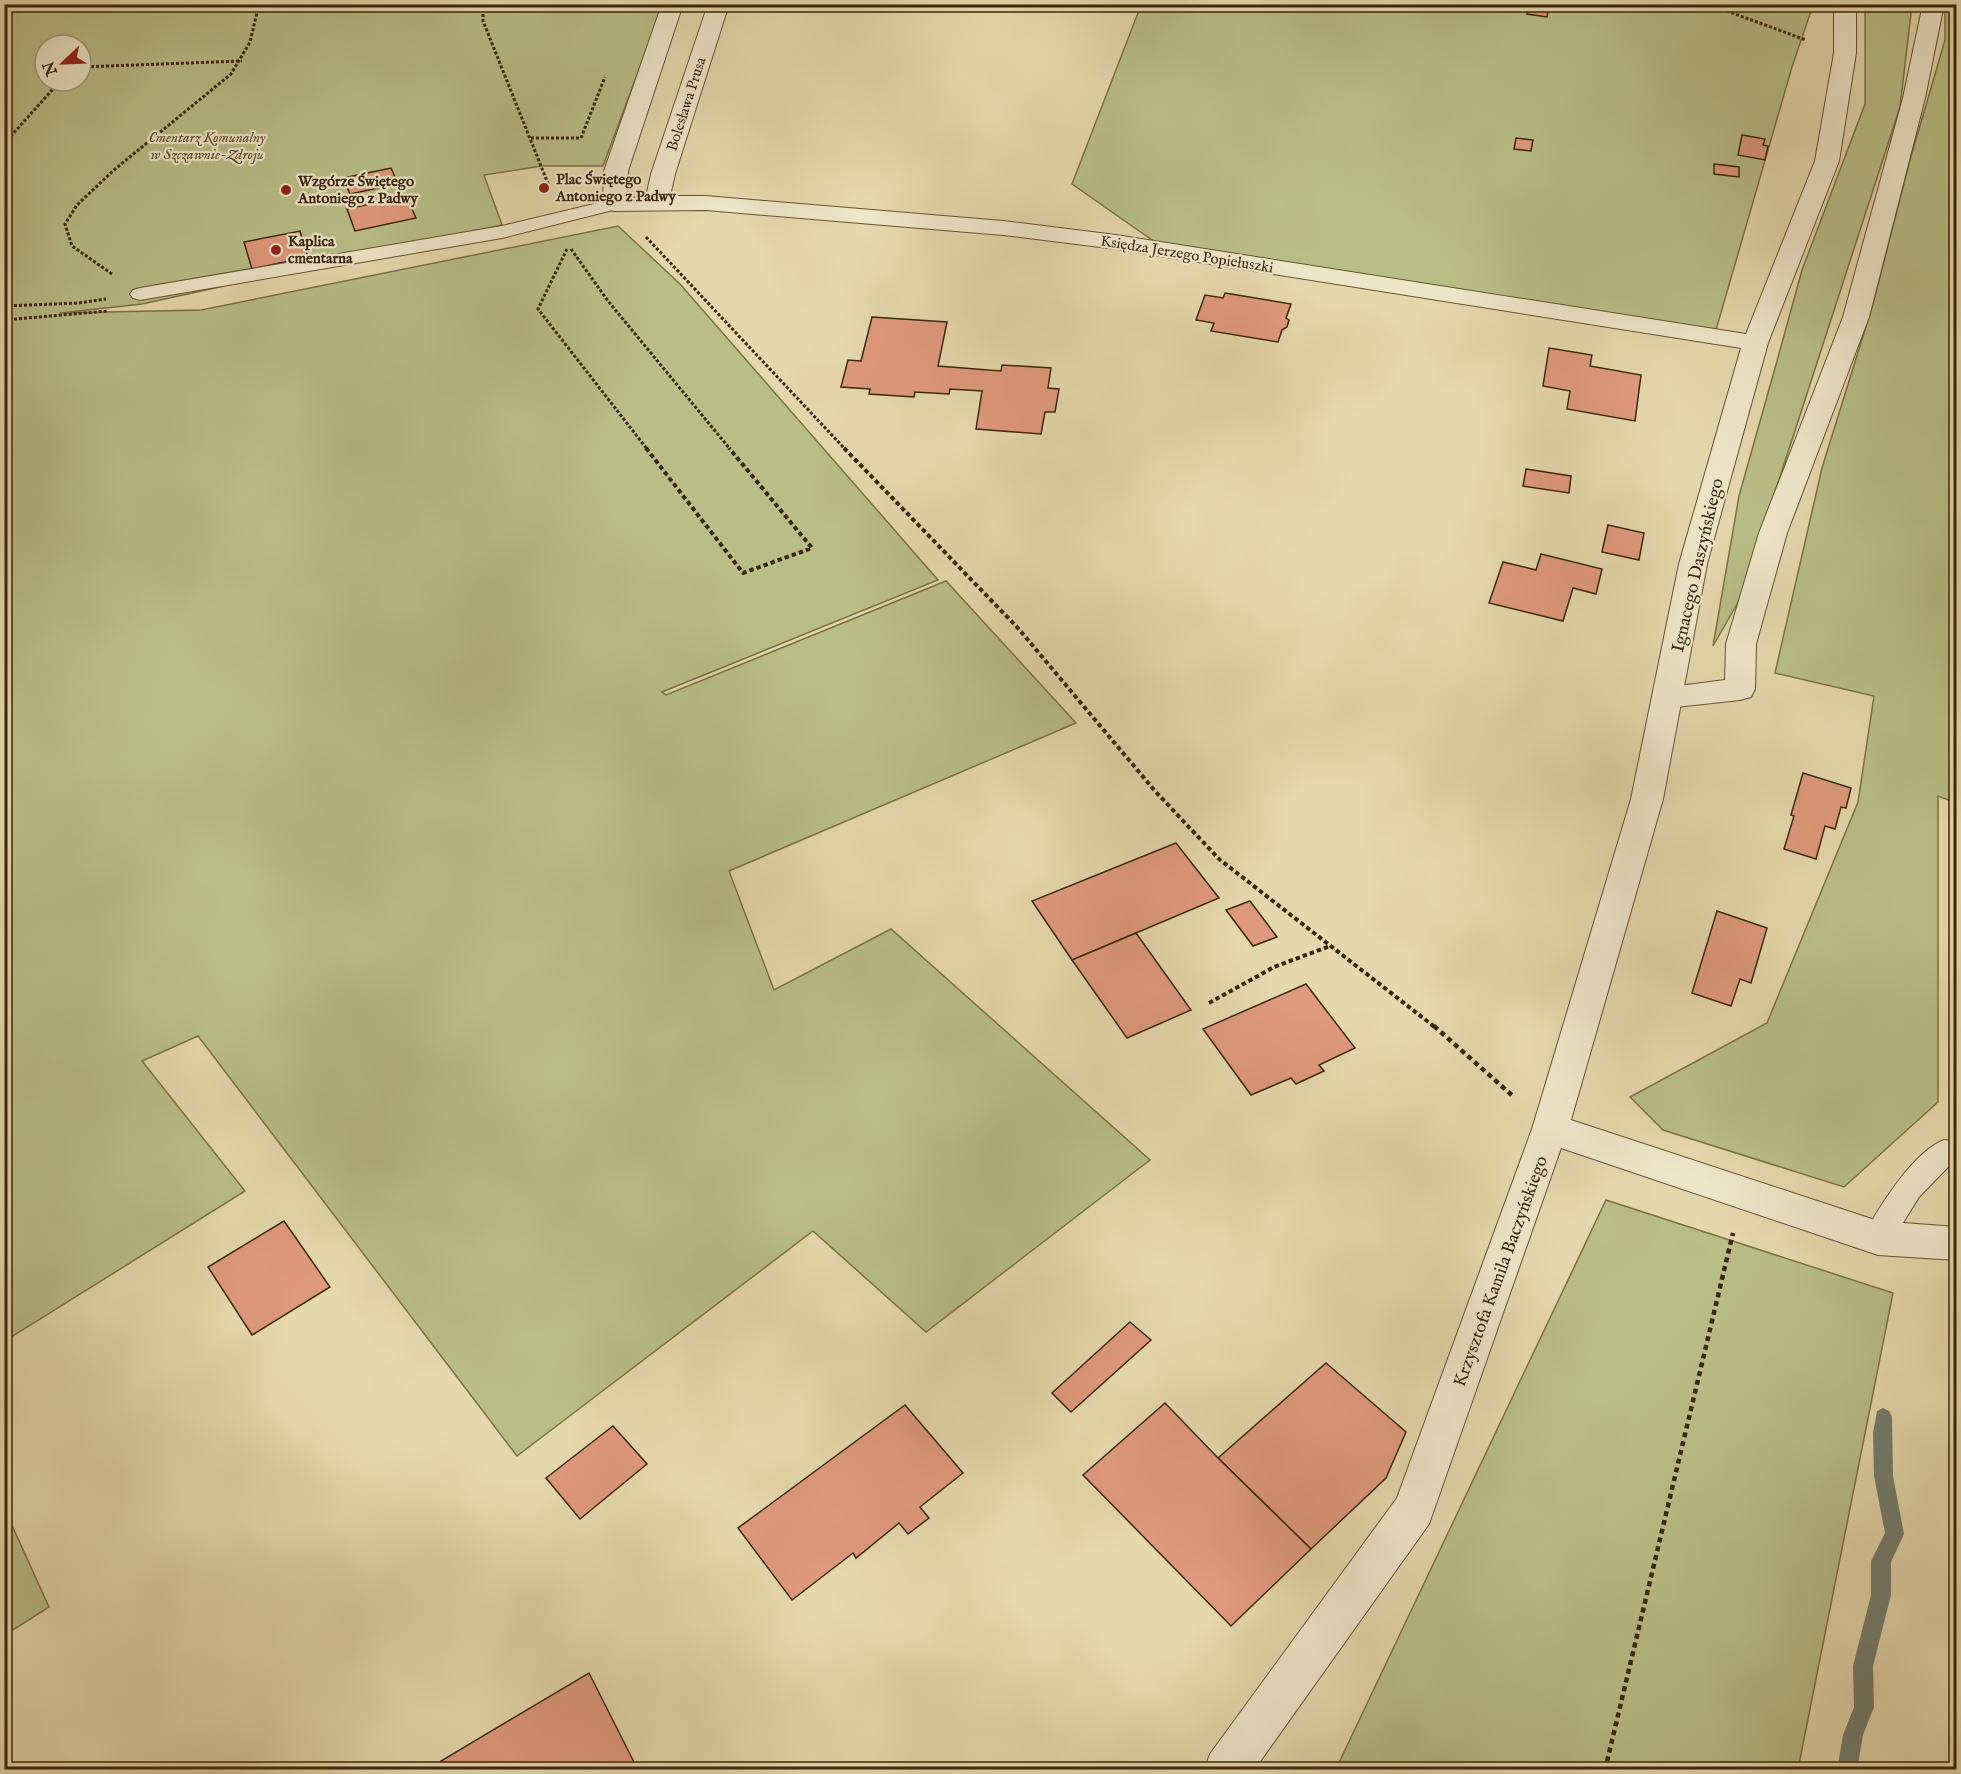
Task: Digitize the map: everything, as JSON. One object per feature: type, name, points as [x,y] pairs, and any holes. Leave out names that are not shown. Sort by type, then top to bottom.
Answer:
[{"type":"street","points":[[615,204],[616,171],[673,4]]},
{"type":"street","name":"Bolesława Prusa","points":[[657,204],[663,174],[719,4]]},
{"type":"street","name":"Ignacego Daszyńskiego","points":[[1550,1129],[1647,799],[1694,564],[1755,343],[1827,161],[1845,53],[1845,4]]},
{"type":"street","points":[[1667,697],[1740,689],[1741,644],[1773,533],[1856,317],[1914,98],[1934,4]]},
{"type":"street","name":"Księdza Jerzego Popiełuszki","points":[[615,204],[706,203],[943,222],[1116,242],[1755,343]]},
{"type":"street","points":[[1550,1129],[1878,1238],[1956,1244]]},
{"type":"street","name":"Krzysztofa Kamila Baczyńskiego","points":[[1226,1770],[1413,1510],[1550,1129]]},
{"type":"lane","points":[[140,294],[502,231],[615,204]]},
{"type":"lane","points":[[1878,1238],[1909,1188],[1944,1152],[1956,1153]]},
{"type":"path","points":[[140,294],[72,246],[65,224],[77,205],[114,170],[231,74],[242,61],[255,34],[260,4]]},
{"type":"path","points":[[483,4],[483,21],[531,138],[559,217]]},
{"type":"path","points":[[1708,4],[1845,53]]},
{"type":"path","points":[[93,67],[242,61]]},
{"type":"path","points":[[531,138],[581,138],[607,71]]},
{"type":"path","points":[[4,144],[49,93]]},
{"type":"path","points":[[615,204],[822,425],[1017,627],[1155,791],[1219,859],[1445,1035],[1550,1129]]},
{"type":"path","points":[[568,245],[608,301],[812,548],[743,573],[538,309],[568,245]]},
{"type":"path","points":[[4,306],[79,303],[140,294]]},
{"type":"path","points":[[1209,1002],[1274,968],[1331,946]]},
{"type":"path","points":[[1605,1770],[1734,1229]]},
{"type":"green space","name":"Cmentarz Komunalny w Szczawnie-Zdroju","points":[[4,5],[663,5],[603,166],[542,166],[484,175],[502,225],[142,304],[60,313],[201,310],[618,226],[680,284],[938,580],[662,692],[666,695],[946,581],[1076,723],[729,871],[774,990],[891,929],[1150,1160],[926,1332],[813,1231],[517,1456],[198,1036],[142,1061],[245,1191],[5,1341]]},
{"type":"green space","points":[[1141,5],[1813,5],[1792,67],[1716,330],[1155,242],[1072,184]]},
{"type":"green space","points":[[1865,5],[1912,5],[1900,107],[1741,597],[1713,646],[1739,496],[1802,270],[1865,104]]},
{"type":"green space","points":[[1945,5],[1956,5],[1956,803],[1938,796],[1938,1102],[1844,1187],[1663,1130],[1630,1097],[1767,1023],[1858,802],[1874,696],[1775,673],[1822,468],[1873,304],[1910,160],[1945,40]]},
{"type":"green space","points":[[1606,1200],[1893,1293],[1798,1769],[1336,1769]]},
{"type":"green space","points":[[5,1510],[49,1607],[4,1635]]},
{"type":"building","points":[[1533,6],[1548,11],[1547,17],[1527,14],[1527,9]]},
{"type":"building","points":[[1742,135],[1765,139],[1763,145],[1768,146],[1765,160],[1738,155]]},
{"type":"building","points":[[1516,138],[1533,140],[1531,151],[1514,149]]},
{"type":"building","points":[[1714,164],[1739,167],[1739,177],[1714,174]]},
{"type":"building","points":[[391,168],[398,184],[350,194],[343,178]]},
{"type":"building","points":[[406,196],[416,218],[355,231],[347,209]]},
{"type":"building","name":"Kaplica cmentarna","points":[[300,231],[308,257],[252,269],[244,242]]},
{"type":"building","points":[[1225,293],[1291,304],[1286,318],[1289,320],[1287,327],[1282,330],[1278,342],[1211,331],[1214,323],[1196,320],[1205,295],[1223,298]]},
{"type":"building","points":[[872,317],[947,322],[938,366],[1001,371],[1002,365],[1051,368],[1048,388],[1059,389],[1055,412],[1045,412],[1041,434],[976,429],[982,391],[950,389],[949,394],[915,392],[914,397],[869,394],[870,389],[841,387],[848,360],[861,361]]},
{"type":"building","points":[[1549,348],[1592,355],[1590,366],[1641,375],[1635,421],[1567,409],[1570,391],[1543,386]]},
{"type":"building","points":[[1526,469],[1571,476],[1569,493],[1523,486]]},
{"type":"building","points":[[1608,525],[1644,533],[1639,560],[1602,552]]},
{"type":"building","points":[[1541,554],[1602,569],[1596,594],[1573,588],[1563,621],[1489,603],[1503,562],[1536,570]]},
{"type":"building","points":[[1803,773],[1851,788],[1846,808],[1841,807],[1835,829],[1825,826],[1816,859],[1784,849]]},
{"type":"building","points":[[1176,843],[1219,898],[1072,960],[1032,901]]},
{"type":"building","points":[[1250,901],[1277,937],[1253,946],[1226,910]]},
{"type":"building","points":[[1717,911],[1767,928],[1751,983],[1740,979],[1731,1006],[1692,993]]},
{"type":"building","points":[[1136,933],[1191,1010],[1127,1038],[1072,960]]},
{"type":"building","points":[[1306,984],[1355,1048],[1319,1065],[1324,1071],[1296,1084],[1291,1078],[1251,1095],[1203,1029]]},
{"type":"building","points":[[284,1221],[330,1287],[252,1335],[208,1267]]},
{"type":"building","points":[[1130,1322],[1151,1340],[1071,1412],[1052,1393]]},
{"type":"building","points":[[1326,1363],[1406,1432],[1386,1478],[1311,1549],[1218,1458]]},
{"type":"building","points":[[1165,1403],[1311,1549],[1231,1626],[1083,1475]]},
{"type":"building","points":[[905,1405],[963,1473],[920,1507],[929,1518],[908,1534],[899,1523],[856,1558],[853,1553],[792,1600],[738,1528]]},
{"type":"building","points":[[613,1426],[647,1464],[580,1519],[546,1478]]},
{"type":"building","points":[[589,1673],[638,1770],[445,1770],[441,1761]]},
{"type":"waterway","points":[[1847,1770],[1853,1735],[1864,1707],[1863,1666],[1881,1595],[1881,1561],[1895,1534],[1884,1476],[1883,1417]]},
{"type":"place","name":"Plac Świętego Antoniego z Padwy","points":[[544,188]]},
{"type":"place","name":"Wzgórze Świętego Antoniego z Padwy","points":[[286,190]]},
{"type":"place","name":"Kaplica cmentarna","points":[[276,250]]}]
